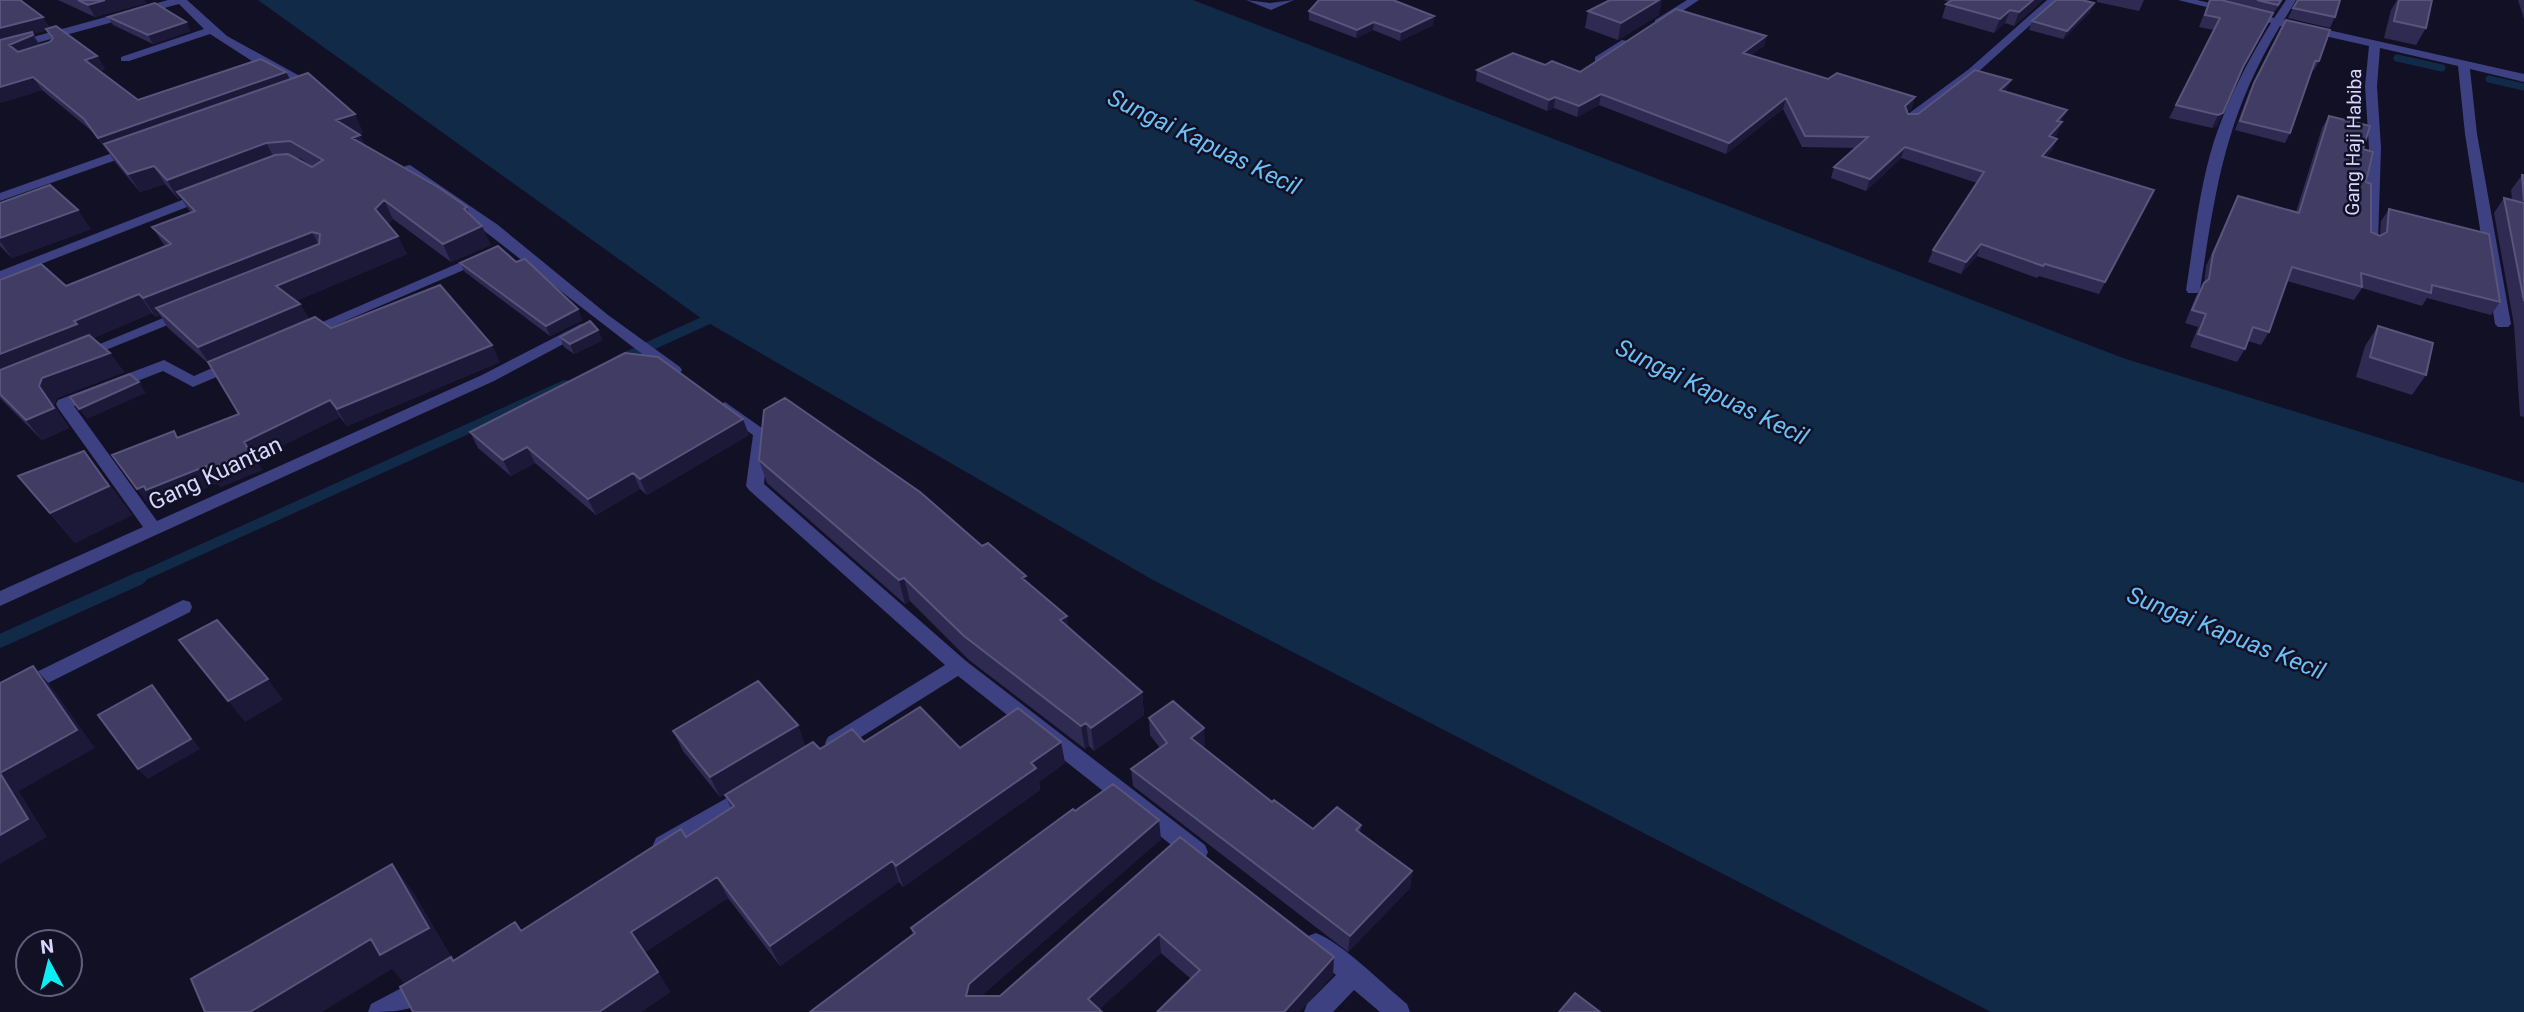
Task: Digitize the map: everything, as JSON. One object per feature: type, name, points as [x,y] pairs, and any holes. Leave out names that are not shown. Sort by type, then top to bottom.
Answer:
[{"type":"street","points":[[0,50],[181,0],[192,15],[241,48],[312,86],[290,92]]},
{"type":"street","points":[[1251,0],[1270,7],[1290,0]]},
{"type":"street","points":[[1647,30],[1695,0]]},
{"type":"street","points":[[1908,120],[1973,71],[2053,0]]},
{"type":"street","points":[[2183,0],[2211,3],[2277,21],[2524,78]]},
{"type":"street","points":[[2193,289],[2215,163],[2223,133],[2248,74],[2291,0]]},
{"type":"street","points":[[125,59],[214,29]]},
{"type":"street","points":[[1600,59],[1635,37]]},
{"type":"street","points":[[44,38],[52,51]]},
{"type":"street","name":"Gang Haji Habiba","points":[[2371,242],[2375,148],[2371,86],[2375,44]]},
{"type":"street","points":[[2464,64],[2471,134],[2502,324]]},
{"type":"street","points":[[0,197],[141,147]]},
{"type":"street","points":[[410,169],[507,239],[603,318],[687,379]]},
{"type":"street","points":[[0,276],[217,191]]},
{"type":"street","points":[[294,338],[496,251],[507,239]]},
{"type":"street","points":[[65,362],[194,309]]},
{"type":"street","name":"Gang Kuantan","points":[[0,599],[451,394],[603,318]]},
{"type":"street","points":[[154,528],[64,404],[164,365],[193,382],[244,360]]},
{"type":"street","points":[[708,395],[761,433],[755,486],[959,666],[1213,864]]},
{"type":"street","points":[[0,699],[183,607]]},
{"type":"street","points":[[818,753],[959,666]]},
{"type":"street","points":[[641,859],[771,782]]},
{"type":"street","points":[[1160,858],[1180,839]]},
{"type":"street","points":[[1299,932],[1398,1012]]},
{"type":"street","points":[[1316,1012],[1354,974]]},
{"type":"street","points":[[380,1012],[440,978]]},
{"type":"water","name":"Sungai Kapuas Kecil","points":[[258,0],[1193,0],[2123,358],[2524,483],[2524,1012],[1991,1012],[1153,580],[705,321]]},
{"type":"building","points":[[0,0],[20,0],[43,17],[0,28]]},
{"type":"building","points":[[78,0],[105,0],[88,5]]},
{"type":"building","points":[[1319,0],[1393,0],[1434,16],[1401,32],[1374,22],[1357,30],[1309,11]]},
{"type":"building","points":[[1610,0],[1659,0],[1621,23],[1588,11]]},
{"type":"building","points":[[1952,0],[2033,0],[2019,12],[2010,10],[2000,19],[1946,4]]},
{"type":"building","points":[[2056,0],[2094,3],[2067,31],[2032,21]]},
{"type":"building","points":[[2210,0],[2221,0],[2273,13],[2243,67],[2223,113],[2218,115],[2176,105],[2220,18],[2205,15]]},
{"type":"building","points":[[2257,0],[2281,0],[2278,5]]},
{"type":"building","points":[[2298,0],[2340,0],[2335,17],[2293,8]]},
{"type":"building","points":[[2399,0],[2432,0],[2426,28],[2394,21]]},
{"type":"building","points":[[155,3],[186,22],[148,35],[108,17]]},
{"type":"building","points":[[1676,9],[1766,36],[1743,53],[1828,79],[1837,73],[1915,97],[1905,106],[1908,114],[1918,114],[1975,70],[2011,80],[2000,90],[2067,110],[2057,121],[2062,122],[2049,136],[2057,139],[2042,156],[2154,190],[2105,282],[2045,264],[2043,266],[1981,244],[1966,262],[1933,250],[1984,172],[1905,147],[1870,179],[1834,167],[1868,137],[1805,136],[1786,98],[1729,143],[1601,94],[1579,106],[1555,97],[1549,100],[1477,70],[1513,53],[1545,65],[1552,61],[1580,72]]},
{"type":"building","points":[[2286,20],[2330,30],[2319,61],[2315,61],[2290,133],[2240,121],[2254,83]]},
{"type":"building","points":[[56,26],[97,56],[85,60],[138,100],[261,59],[286,72],[98,138],[84,119],[33,77],[0,87],[0,40],[32,32],[33,35],[9,45],[18,52],[50,42],[53,38],[46,29]]},
{"type":"building","points":[[308,73],[355,114],[336,120],[360,135],[352,138],[438,187],[467,207],[464,209],[482,226],[443,244],[384,200],[375,209],[398,236],[276,286],[300,304],[198,347],[156,308],[319,244],[320,234],[312,232],[143,298],[139,294],[74,321],[77,324],[0,354],[0,280],[41,264],[66,286],[171,244],[152,227],[195,211],[177,192],[275,155],[288,154],[312,167],[323,160],[290,141],[266,143],[167,180],[154,166],[128,174],[104,144]]},
{"type":"building","points":[[2329,116],[2370,126],[2363,149],[2373,152],[2366,182],[2371,184],[2371,232],[2380,236],[2387,232],[2389,209],[2489,234],[2500,302],[2432,285],[2431,293],[2361,273],[2362,287],[2292,267],[2269,332],[2253,327],[2245,349],[2198,334],[2206,314],[2192,310],[2204,283],[2209,279],[2213,254],[2238,196],[2299,213]]},
{"type":"building","points":[[50,185],[78,210],[0,238],[0,203]]},
{"type":"building","points":[[2504,198],[2524,203],[2524,301]]},
{"type":"building","points":[[498,246],[516,262],[525,259],[578,309],[546,326],[460,263]]},
{"type":"building","points":[[440,285],[492,345],[337,409],[330,400],[244,442],[251,453],[208,469],[206,466],[146,490],[144,486],[137,489],[112,455],[174,431],[177,438],[239,414],[208,362],[315,317],[331,328]]},
{"type":"building","points":[[590,321],[598,330],[570,344],[560,337]]},
{"type":"building","points":[[2378,326],[2433,343],[2426,375],[2370,357]]},
{"type":"building","points":[[89,335],[110,353],[42,378],[39,386],[54,408],[26,420],[0,394],[0,370]]},
{"type":"building","points":[[625,353],[658,357],[743,419],[640,479],[633,473],[588,499],[527,447],[503,460],[470,432]]},
{"type":"building","points":[[130,374],[139,382],[79,409],[70,397]]},
{"type":"building","points":[[785,398],[920,492],[982,546],[988,543],[1026,576],[1022,578],[1067,616],[1060,620],[1142,692],[1091,728],[1086,723],[1081,726],[964,636],[904,578],[899,580],[759,460],[764,410]]},
{"type":"building","points":[[84,451],[109,486],[50,513],[18,476]]},
{"type":"building","points":[[217,620],[268,679],[228,701],[179,640]]},
{"type":"building","points":[[33,666],[77,730],[0,773],[0,683]]},
{"type":"building","points":[[758,681],[798,725],[710,777],[673,731]]},
{"type":"building","points":[[152,685],[191,739],[138,769],[98,715]]},
{"type":"building","points":[[1173,701],[1204,728],[1191,738],[1272,802],[1274,800],[1313,829],[1337,807],[1361,825],[1356,830],[1412,871],[1350,936],[1131,769],[1167,743],[1149,718]]},
{"type":"building","points":[[920,707],[960,748],[1018,708],[1061,742],[1031,763],[1036,768],[896,866],[892,861],[770,946],[717,877],[631,932],[658,972],[599,1012],[413,1012],[400,987],[451,957],[453,961],[515,922],[521,931],[681,829],[686,837],[734,806],[725,795],[813,742],[820,749],[852,729],[864,742]]},
{"type":"building","points":[[0,773],[28,819],[0,835]]},
{"type":"building","points":[[1113,784],[1159,820],[969,984],[966,996],[1000,996],[1180,837],[1334,957],[1284,1012],[1157,1012],[1200,970],[1159,934],[1088,999],[1102,1012],[810,1012],[915,933],[911,928],[1073,809],[1075,811]]},
{"type":"building","points":[[392,864],[429,928],[380,955],[371,939],[250,1012],[205,1012],[191,979]]},
{"type":"building","points":[[1575,993],[1600,1012],[1559,1012]]},
{"type":"waterway","points":[[2397,58],[2442,68]]},
{"type":"waterway","points":[[2489,79],[2524,87]]},
{"type":"waterway","points":[[621,359],[718,315]]},
{"type":"waterway","points":[[136,579],[565,385]]},
{"type":"waterway","points":[[0,641],[140,578]]}]
